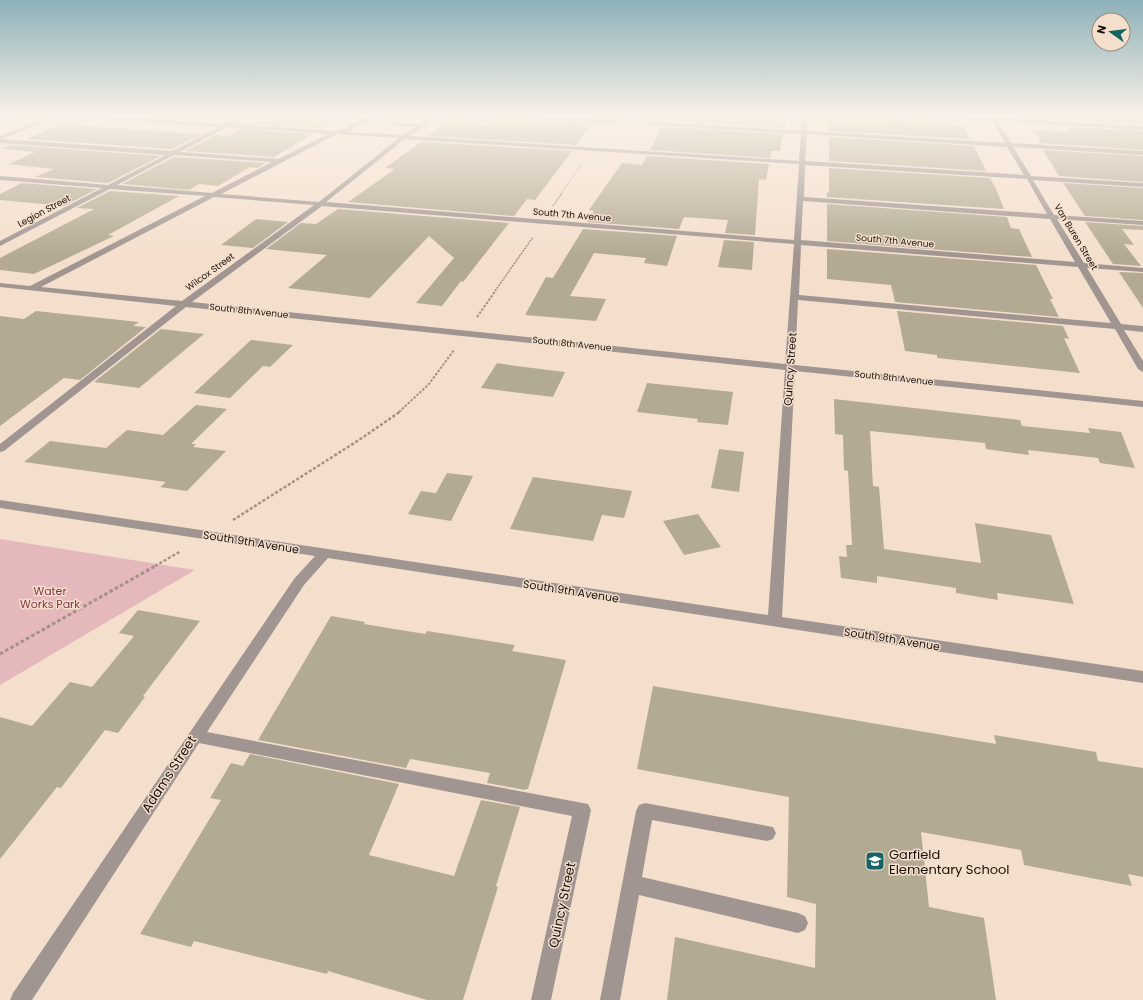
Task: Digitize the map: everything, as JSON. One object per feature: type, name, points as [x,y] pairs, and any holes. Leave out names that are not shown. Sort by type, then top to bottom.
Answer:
[{"type":"street","name":"Legion Street","points":[[0,244],[155,163]]},
{"type":"street","points":[[32,288],[278,163]]},
{"type":"street","name":"Wilcox Street","points":[[0,449],[184,304],[320,204],[372,163]]},
{"type":"street","points":[[797,163],[1143,185]]},
{"type":"street","name":"Quincy Street","points":[[775,622],[802,163]]},
{"type":"street","name":"Van Buren Street","points":[[1020,163],[1143,369]]},
{"type":"street","name":"South 7th Avenue","points":[[0,178],[1143,270]]},
{"type":"street","points":[[800,199],[1143,223]]},
{"type":"street","name":"South 8th Avenue","points":[[0,285],[1143,404]]},
{"type":"street","points":[[794,297],[1143,329]]},
{"type":"street","name":"South 9th Avenue","points":[[0,504],[1143,677]]},
{"type":"street","name":"Adams Street","points":[[20,1000],[299,582],[325,554]]},
{"type":"street","name":"Quincy Street","points":[[195,736],[582,810],[541,1000]]},
{"type":"street","points":[[610,1000],[645,811],[767,833]]},
{"type":"street","points":[[632,884],[798,923]]},
{"type":"path","points":[[549,210],[582,163]]},
{"type":"path","points":[[474,322],[533,236]]},
{"type":"path","points":[[234,520],[360,440],[403,410],[429,384],[456,347]]},
{"type":"path","points":[[0,654],[177,554]]},
{"type":"green space","name":"Water Works Park","points":[[0,539],[195,570],[0,685]]},
{"type":"building","points":[[12,163],[148,163],[108,183],[35,177],[54,169],[9,164]]},
{"type":"building","points":[[163,163],[265,163],[258,168],[250,167],[218,186],[199,184],[189,190],[122,184]]},
{"type":"building","points":[[392,163],[563,163],[535,200],[527,199],[514,216],[348,202],[395,169],[385,168]]},
{"type":"building","points":[[622,163],[642,165],[643,163],[769,164],[766,180],[759,179],[755,235],[725,233],[728,220],[684,217],[679,229],[587,222],[594,211],[589,210]]},
{"type":"building","points":[[855,163],[982,163],[986,171]]},
{"type":"building","points":[[1051,163],[1143,163],[1143,182],[1059,176]]},
{"type":"building","points":[[829,168],[990,178],[1004,209],[827,197],[827,192],[829,193]]},
{"type":"building","points":[[22,183],[97,189],[64,206],[0,200],[0,194]]},
{"type":"building","points":[[1063,183],[1143,188],[1143,220],[1085,216]]},
{"type":"building","points":[[110,191],[179,196],[108,235],[114,236],[34,274],[0,270],[0,258],[94,209],[77,208]]},
{"type":"building","points":[[827,204],[1007,217],[1011,228],[1019,229],[1032,257],[827,241]]},
{"type":"building","points":[[338,209],[509,223],[463,282],[461,281],[442,306],[416,303],[454,258],[429,236],[370,298],[288,288],[327,255],[266,249],[301,223],[316,224]]},
{"type":"building","points":[[256,219],[288,222],[253,248],[221,245]]},
{"type":"building","points":[[1085,222],[1143,226],[1143,230],[1122,229],[1134,245],[1124,244],[1141,266],[1113,264]]},
{"type":"building","points":[[583,229],[677,236],[667,266],[644,263],[646,258],[594,253],[570,296],[606,299],[596,321],[525,315],[546,277],[553,278]]},
{"type":"building","points":[[724,240],[754,242],[752,270],[718,267]]},
{"type":"building","points":[[827,249],[1036,265],[1053,299],[1050,299],[1059,317],[895,302],[891,285],[827,279]]},
{"type":"building","points":[[1119,272],[1143,273],[1143,308]]},
{"type":"building","points":[[36,311],[139,322],[133,326],[146,327],[80,380],[64,378],[0,426],[0,316],[24,319]]},
{"type":"building","points":[[897,311],[1063,326],[1069,339],[1064,338],[1080,373],[937,358],[937,355],[905,351]]},
{"type":"building","points":[[161,329],[204,334],[139,388],[94,382]]},
{"type":"building","points":[[251,340],[293,345],[270,367],[263,366],[230,398],[194,393]]},
{"type":"building","points":[[497,363],[565,372],[553,397],[481,388]]},
{"type":"building","points":[[647,383],[733,392],[728,425],[697,422],[698,419],[637,412]]},
{"type":"building","points":[[834,399],[1020,420],[1022,426],[1090,433],[1088,428],[1121,432],[1135,468],[1100,463],[1098,458],[1028,450],[1029,455],[986,449],[985,443],[870,431],[873,486],[879,487],[884,549],[981,563],[975,523],[1051,535],[1074,604],[997,593],[998,600],[956,593],[956,588],[877,576],[877,583],[841,578],[839,556],[847,557],[846,545],[852,545],[848,471],[844,470],[843,435],[835,434]]},
{"type":"building","points":[[196,405],[227,409],[191,444],[196,444],[193,447],[226,451],[187,491],[160,487],[166,482],[24,462],[50,441],[106,448],[127,430],[163,435]]},
{"type":"building","points":[[719,449],[744,452],[739,492],[711,488]]},
{"type":"building","points":[[447,473],[473,476],[451,521],[408,514],[421,491],[436,493]]},
{"type":"building","points":[[533,477],[632,491],[624,518],[602,515],[593,541],[510,529]]},
{"type":"building","points":[[698,514],[721,547],[684,555],[663,521]]},
{"type":"building","points":[[138,610],[200,621],[143,696],[145,697],[118,733],[105,730],[61,788],[57,787],[0,859],[0,717],[32,726],[70,682],[92,687],[134,636],[119,633]]},
{"type":"building","points":[[331,616],[365,622],[364,624],[425,634],[427,631],[515,645],[512,651],[566,660],[528,789],[525,790],[487,783],[490,773],[410,759],[406,768],[258,740]]},
{"type":"building","points":[[653,686],[996,744],[994,735],[1096,752],[1098,761],[1143,768],[1143,877],[1128,874],[1132,886],[1024,865],[1021,850],[921,832],[929,907],[984,918],[996,1000],[667,1000],[675,937],[815,968],[816,904],[787,897],[789,797],[637,769]]},
{"type":"building","points":[[250,754],[399,784],[369,855],[454,876],[481,800],[520,807],[496,886],[498,887],[463,1000],[427,1000],[328,971],[327,974],[194,941],[191,947],[140,934],[221,800],[210,798],[231,763],[243,766]]},
{"type":"place","name":"Garfield Elementary School","points":[[875,861]]}]
